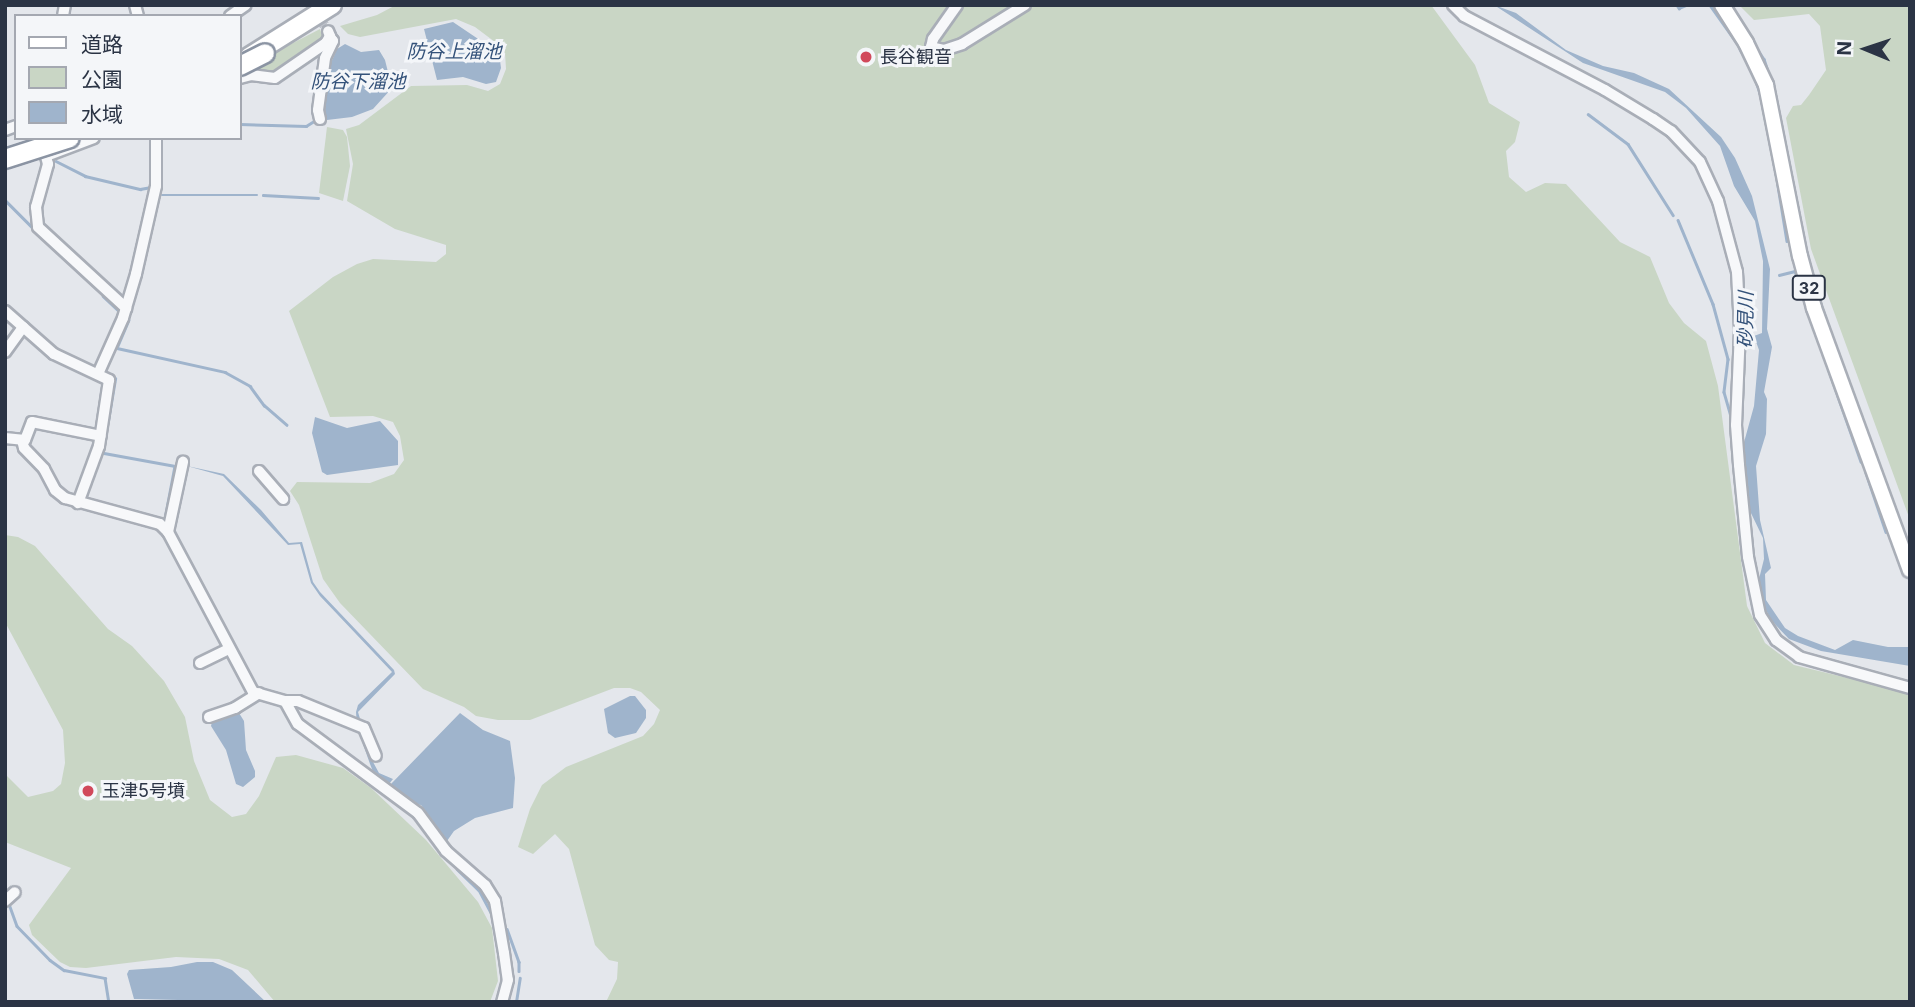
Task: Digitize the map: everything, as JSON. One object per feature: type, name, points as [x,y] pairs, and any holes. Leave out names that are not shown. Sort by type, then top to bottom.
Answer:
[{"type":"highway","points":[[242,68],[332,5]]},
{"type":"highway","points":[[264,51],[343,5]]},
{"type":"highway","points":[[5,153],[47,140]]},
{"type":"highway","points":[[5,159],[64,140]]},
{"type":"main road","name":"32","points":[[1722,5],[1746,43],[1766,85],[1800,256],[1814,308],[1910,570]]},
{"type":"street","points":[[957,5],[933,39],[931,47],[944,50],[962,44],[1025,5]]},
{"type":"street","points":[[1453,5],[1464,16],[1605,90],[1671,131],[1700,162],[1718,201],[1737,272],[1740,330],[1736,425],[1748,557],[1760,615],[1776,640],[1798,657],[1910,688]]},
{"type":"street","points":[[242,69],[275,78],[326,43],[329,34],[333,41],[325,58],[318,110],[320,119]]},
{"type":"street","points":[[42,140],[48,164],[35,215],[38,227],[126,308]]},
{"type":"street","points":[[46,156],[89,140]]},
{"type":"street","points":[[98,374],[126,308],[156,186],[156,140]]},
{"type":"street","points":[[5,311],[54,354],[109,380],[101,436],[78,503]]},
{"type":"street","points":[[5,352],[23,327]]},
{"type":"street","points":[[101,436],[32,422],[22,440],[24,448],[44,469],[55,490],[78,503],[160,524],[168,532],[253,691],[285,701],[298,701],[364,728],[376,756]]},
{"type":"street","points":[[5,438],[22,440]]},
{"type":"street","points":[[168,532],[183,462]]},
{"type":"street","points":[[259,471],[283,499]]},
{"type":"street","points":[[200,663],[229,649]]},
{"type":"street","points":[[209,717],[252,706],[259,693]]},
{"type":"street","points":[[285,701],[298,724],[418,813],[446,851],[485,885],[495,901],[508,979],[502,1002]]},
{"type":"street","points":[[5,901],[15,892]]},
{"type":"green space","points":[[396,5],[1431,5],[1475,65],[1489,103],[1520,122],[1515,142],[1506,151],[1509,177],[1526,192],[1545,183],[1566,184],[1620,242],[1650,257],[1669,303],[1684,323],[1706,341],[1718,386],[1747,606],[1765,643],[1794,665],[1910,693],[1910,1002],[606,1002],[617,979],[618,962],[609,960],[595,945],[569,849],[555,834],[533,854],[518,847],[530,809],[542,785],[566,767],[643,736],[654,724],[660,710],[641,692],[630,688],[614,688],[530,720],[498,720],[476,716],[464,707],[423,689],[340,603],[323,579],[299,505],[290,491],[297,482],[370,483],[394,474],[404,460],[400,436],[393,422],[373,416],[330,417],[289,311],[333,277],[357,264],[373,259],[436,262],[446,254],[446,245],[395,229],[347,201],[353,164],[346,129],[359,125],[411,86],[467,85],[488,91],[500,84],[506,69],[505,53],[495,42],[475,27],[456,19],[360,37],[348,34],[340,26],[377,15]]},
{"type":"green space","points":[[1739,5],[1910,5],[1910,520],[1811,249],[1786,118],[1793,106],[1801,105],[1826,70],[1820,26],[1809,14],[1754,20]]},
{"type":"green space","points":[[320,29],[323,38],[281,70],[267,72],[247,67]]},
{"type":"green space","points":[[327,127],[343,130],[347,137],[350,166],[343,201],[319,193]]},
{"type":"green space","points":[[5,535],[18,537],[35,546],[108,629],[132,646],[164,681],[185,717],[194,761],[210,800],[232,817],[246,814],[259,796],[276,757],[296,755],[343,768],[371,788],[426,840],[478,902],[492,928],[498,981],[490,1002],[275,1002],[248,970],[219,959],[176,957],[86,968],[70,967],[60,962],[32,935],[29,925],[71,868],[5,842],[5,774],[28,797],[53,791],[61,784],[65,763],[63,730],[5,622]]},
{"type":"water","points":[[1494,5],[1516,13],[1566,50],[1603,66],[1634,73],[1669,89],[1721,137],[1735,158],[1752,196],[1770,269],[1767,329],[1772,347],[1764,392],[1767,399],[1766,434],[1756,466],[1760,520],[1771,568],[1765,574],[1766,600],[1785,628],[1798,636],[1835,650],[1853,640],[1888,647],[1910,647],[1910,666],[1821,651],[1789,639],[1771,620],[1763,604],[1759,579],[1764,559],[1763,538],[1749,509],[1743,446],[1754,406],[1759,350],[1754,336],[1762,333],[1763,261],[1755,221],[1734,186],[1720,146],[1686,108],[1665,92],[1583,63]]},
{"type":"water","name":"防谷上溜池","points":[[453,22],[499,53],[501,68],[496,82],[486,84],[463,77],[437,80],[424,29]]},
{"type":"water","name":"防谷下溜池","points":[[345,44],[361,52],[379,50],[385,60],[392,88],[373,109],[352,117],[327,120],[324,115],[330,65],[337,49]]},
{"type":"water","points":[[1810,265],[1818,291],[1878,465],[1816,292]]},
{"type":"water","points":[[315,417],[347,428],[380,421],[398,441],[398,465],[327,475],[322,472],[312,433]]},
{"type":"water","points":[[187,466],[224,474],[261,510],[289,543],[302,542],[313,582],[320,592],[394,670],[395,674],[358,712],[373,762],[379,773],[393,779],[389,784],[374,774],[357,727],[356,712],[358,705],[392,672],[320,596],[311,583],[300,544],[288,545],[223,476]]},
{"type":"water","points":[[635,696],[646,710],[646,718],[636,733],[615,738],[608,733],[604,709]]},
{"type":"water","points":[[239,713],[244,721],[246,750],[255,771],[255,777],[243,787],[236,784],[226,750],[211,726],[212,722]]},
{"type":"water","points":[[460,713],[483,730],[510,741],[515,778],[513,808],[475,818],[454,831],[447,841],[421,805],[414,804],[390,785]]},
{"type":"water","points":[[213,962],[232,970],[266,1002],[134,999],[127,974],[129,970]]},
{"type":"waterway","points":[[1677,5],[1679,8],[1686,5]]},
{"type":"waterway","points":[[1710,5],[1739,46]]},
{"type":"waterway","points":[[1751,40],[1764,59],[1772,83]]},
{"type":"waterway","points":[[1740,49],[1748,63]]},
{"type":"waterway","points":[[1756,81],[1762,100]]},
{"type":"waterway","points":[[1588,114],[1628,144],[1673,215]]},
{"type":"waterway","points":[[242,124],[306,126],[317,119]]},
{"type":"waterway","points":[[56,161],[85,176],[140,189],[151,187]]},
{"type":"waterway","points":[[1774,161],[1787,241]]},
{"type":"waterway","points":[[162,195],[257,195]]},
{"type":"waterway","points":[[263,195],[318,198]]},
{"type":"waterway","points":[[5,200],[33,228]]},
{"type":"waterway","name":"砂見川","points":[[1678,220],[1713,304],[1728,359],[1724,392],[1732,420]]},
{"type":"waterway","points":[[42,238],[96,288]]},
{"type":"waterway","points":[[1779,275],[1795,271],[1808,310]]},
{"type":"waterway","points":[[103,296],[118,310]]},
{"type":"waterway","points":[[129,320],[117,348],[225,372],[250,386],[264,405],[287,425]]},
{"type":"waterway","points":[[1823,353],[1827,363]]},
{"type":"waterway","points":[[1829,371],[1861,462]]},
{"type":"waterway","points":[[108,421],[115,379]]},
{"type":"waterway","points":[[104,453],[175,466],[165,519]]},
{"type":"waterway","points":[[1866,473],[1886,532]]},
{"type":"waterway","points":[[457,869],[479,890],[493,916]]},
{"type":"waterway","points":[[9,904],[17,926],[50,960],[64,970],[105,978],[109,1002]]},
{"type":"waterway","points":[[507,929],[519,962],[519,971]]},
{"type":"waterway","points":[[516,1002],[520,978]]},
{"type":"tunnel","points":[[310,5],[328,31]]},
{"type":"place","name":"長谷観音","points":[[866,57]]},
{"type":"place","name":"玉津5号墳","points":[[88,791]]}]
